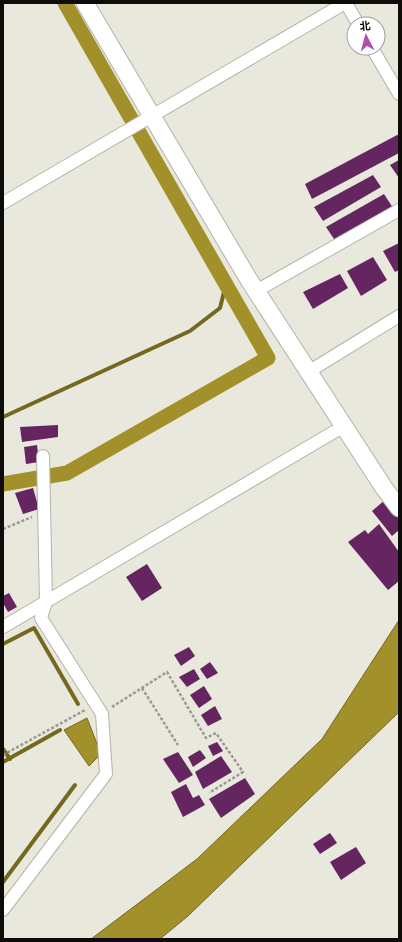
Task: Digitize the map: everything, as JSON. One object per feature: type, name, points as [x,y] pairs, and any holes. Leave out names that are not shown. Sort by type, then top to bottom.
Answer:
[{"type":"street","points":[[85,3],[256,291],[399,508]]},
{"type":"street","points":[[3,203],[345,3],[353,16]]},
{"type":"street","points":[[377,56],[399,94]]},
{"type":"street","points":[[256,291],[399,210]]},
{"type":"street","points":[[308,372],[399,316]]},
{"type":"street","points":[[3,627],[344,426]]},
{"type":"street","points":[[3,910],[106,774],[99,709],[41,618],[46,602],[43,456]]},
{"type":"path","points":[[3,529],[44,511]]},
{"type":"path","points":[[3,754],[142,688],[167,672],[206,738],[216,733],[243,772],[209,793]]},
{"type":"path","points":[[142,688],[178,745]]},
{"type":"shaded area","points":[[399,620],[399,712],[188,916],[160,939],[91,939],[197,859],[322,739]]},
{"type":"shaded area","points":[[87,718],[101,754],[89,766],[64,730]]},
{"type":"building","points":[[399,134],[399,153],[312,199],[305,184]]},
{"type":"building","points":[[399,160],[399,178],[390,165]]},
{"type":"building","points":[[373,175],[381,187],[323,221],[314,207]]},
{"type":"building","points":[[384,194],[395,211],[336,242],[326,227]]},
{"type":"building","points":[[399,243],[399,270],[395,272],[383,251]]},
{"type":"building","points":[[373,257],[387,280],[361,296],[347,271]]},
{"type":"building","points":[[340,274],[348,288],[313,309],[303,292]]},
{"type":"building","points":[[58,425],[58,437],[22,442],[20,427]]},
{"type":"building","points":[[37,445],[39,462],[26,464],[24,447]]},
{"type":"building","points":[[33,488],[39,509],[23,514],[15,493]]},
{"type":"building","points":[[385,500],[399,517],[399,530],[392,536],[372,511]]},
{"type":"building","points":[[379,524],[399,552],[399,581],[388,590],[348,542],[365,530],[368,534]]},
{"type":"building","points":[[147,564],[162,588],[142,601],[126,577]]},
{"type":"building","points":[[9,593],[17,607],[8,612],[3,603],[3,596]]},
{"type":"building","points":[[189,647],[195,656],[181,666],[174,655]]},
{"type":"building","points":[[210,662],[218,673],[207,679],[200,669]]},
{"type":"building","points":[[194,669],[200,679],[187,687],[179,677]]},
{"type":"building","points":[[204,686],[212,699],[199,708],[190,695]]},
{"type":"building","points":[[215,706],[222,719],[208,726],[201,715]]},
{"type":"building","points":[[217,742],[223,751],[213,756],[208,746]]},
{"type":"building","points":[[200,750],[206,758],[193,767],[188,757]]},
{"type":"building","points":[[178,752],[193,775],[179,783],[163,759]]},
{"type":"building","points":[[221,756],[232,772],[203,789],[195,772]]},
{"type":"building","points":[[245,778],[255,794],[221,818],[209,799]]},
{"type":"building","points":[[186,784],[193,798],[199,795],[205,805],[183,817],[171,792]]},
{"type":"building","points":[[330,833],[337,843],[320,854],[313,844]]},
{"type":"building","points":[[356,847],[366,863],[341,880],[330,862]]},
{"type":"waterway","points":[[3,484],[67,473],[268,358],[65,3]]},
{"type":"waterway","points":[[3,417],[190,331],[220,308],[226,284]]},
{"type":"waterway","points":[[3,644],[34,628],[78,704]]},
{"type":"waterway","points":[[3,762],[60,730]]},
{"type":"waterway","points":[[3,749],[10,759]]},
{"type":"waterway","points":[[3,882],[75,785]]}]
